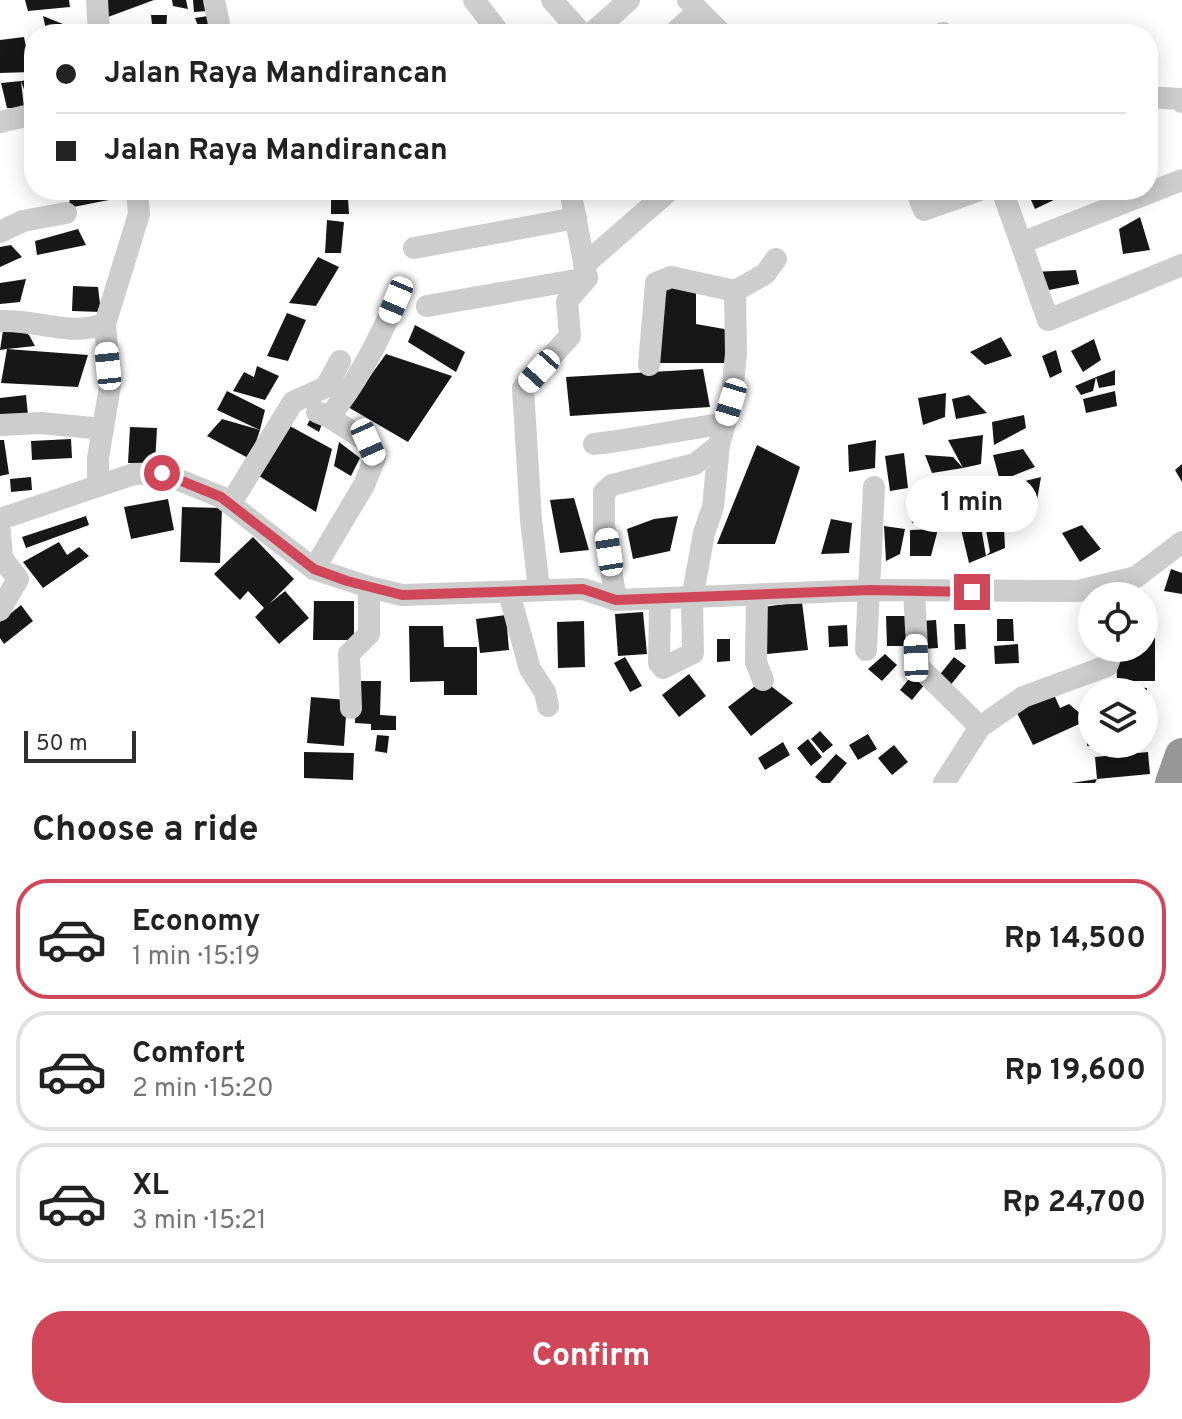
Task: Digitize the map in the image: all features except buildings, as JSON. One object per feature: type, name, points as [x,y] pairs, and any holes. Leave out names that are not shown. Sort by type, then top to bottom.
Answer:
[{"type":"highway","points":[[1172,783],[1182,755]]},
{"type":"street","points":[[97,0],[98,24]]},
{"type":"street","points":[[214,0],[219,24]]},
{"type":"street","points":[[474,0],[492,24]]},
{"type":"street","points":[[552,0],[573,24]]},
{"type":"street","points":[[602,24],[628,0]]},
{"type":"street","points":[[680,24],[693,5],[712,24]]},
{"type":"street","points":[[1158,99],[1181,99],[1182,102]]},
{"type":"street","points":[[0,122],[24,116]]},
{"type":"street","points":[[1158,189],[1182,180]]},
{"type":"street","points":[[98,484],[110,386],[105,324],[139,214],[138,200]]},
{"type":"street","points":[[414,248],[576,200],[585,272]]},
{"type":"street","points":[[539,589],[531,520],[523,388],[570,336],[567,301],[585,272],[660,200]]},
{"type":"street","points":[[920,200],[924,210],[952,200]]},
{"type":"street","points":[[1006,200],[1048,320],[1182,265]]},
{"type":"street","points":[[1021,243],[1131,200]]},
{"type":"street","points":[[0,232],[23,221],[66,213]]},
{"type":"street","points":[[649,365],[656,283],[671,277],[735,291],[765,274],[776,259]]},
{"type":"street","points":[[427,306],[585,272]]},
{"type":"street","points":[[660,600],[659,663],[663,668],[693,653],[692,599],[704,533],[713,507],[721,434],[731,402],[736,354],[735,291]]},
{"type":"street","points":[[329,417],[375,349],[396,300]]},
{"type":"street","points":[[0,321],[33,322],[76,331],[105,324]]},
{"type":"street","points":[[231,503],[293,402],[326,387],[340,361]]},
{"type":"street","points":[[293,402],[329,417],[368,442],[375,458],[364,485],[314,569]]},
{"type":"street","points":[[0,425],[41,423],[103,429]]},
{"type":"street","points":[[594,444],[646,439],[686,427],[721,434]]},
{"type":"street","points":[[616,600],[604,526],[604,492],[612,485],[695,464],[721,434]]},
{"type":"street","points":[[0,519],[98,484],[134,474],[162,473],[185,480],[231,503],[314,569],[402,595],[583,589],[616,600],[660,600],[870,590],[1078,591]]},
{"type":"street","points":[[866,650],[874,487]]},
{"type":"street","points":[[0,532],[2,558],[18,579],[0,610]]},
{"type":"street","points":[[1125,582],[1182,542]]},
{"type":"street","points":[[351,708],[349,654],[369,634],[369,587]]},
{"type":"street","points":[[914,591],[918,666],[980,727]]},
{"type":"street","points":[[509,593],[530,669],[545,692],[548,706]]},
{"type":"street","points":[[757,596],[756,662],[763,680]]},
{"type":"street","points":[[944,783],[980,727],[1023,697],[1107,666],[1109,662]]},
{"type":"route","points":[[162,473],[185,480],[231,503],[314,569],[402,595],[583,589],[616,600],[870,590],[972,592]]}]
